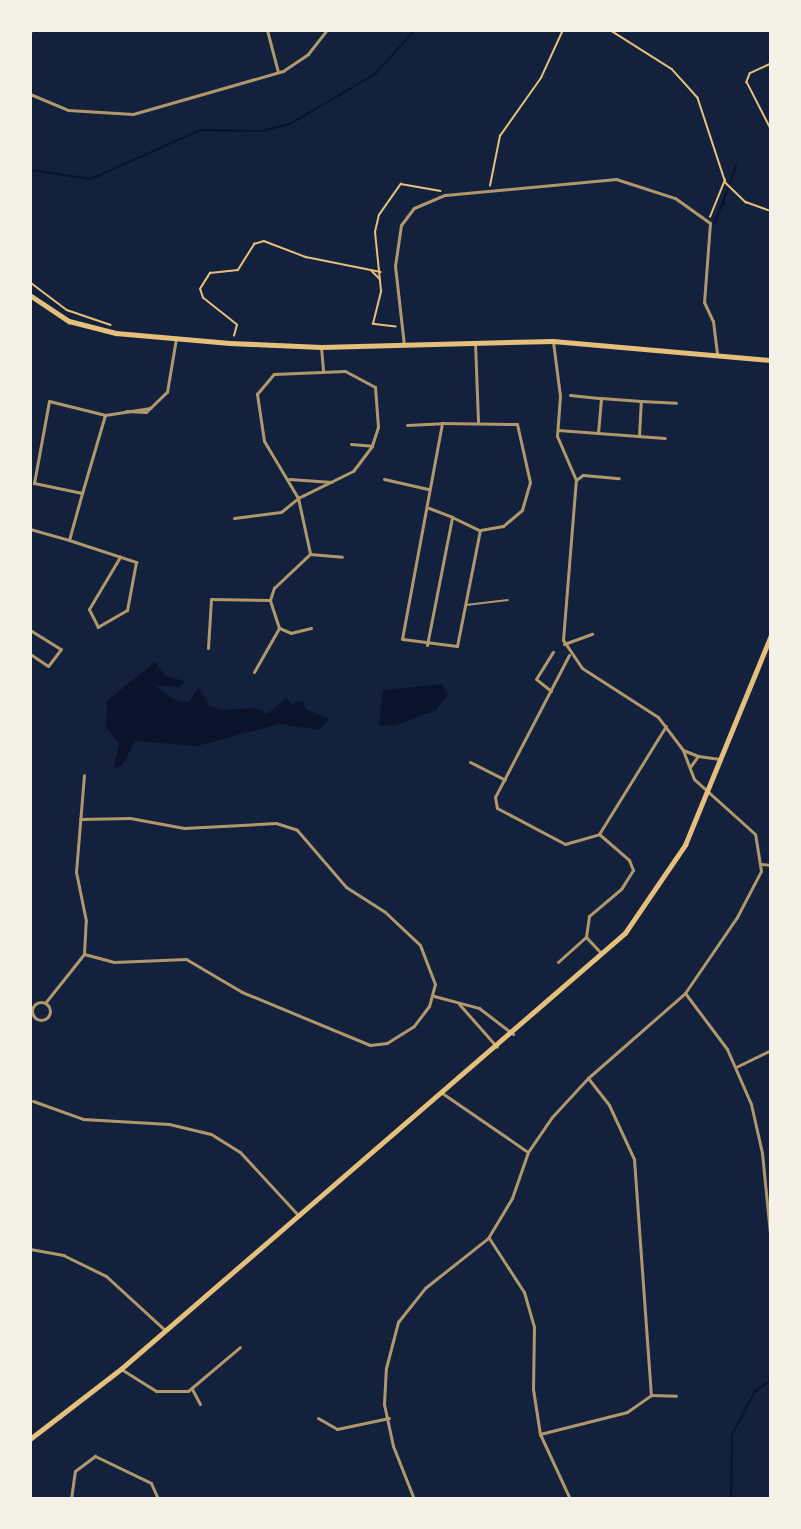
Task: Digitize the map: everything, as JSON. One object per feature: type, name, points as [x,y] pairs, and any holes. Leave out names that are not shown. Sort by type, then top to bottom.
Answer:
[{"type":"main road","points":[[30,295],[69,321],[116,333],[321,347],[552,341],[771,360]]},
{"type":"main road","points":[[30,1439],[121,1369],[513,1034],[603,954],[660,890],[708,789],[771,635]]},
{"type":"street","points":[[267,30],[278,72]]},
{"type":"street","points":[[30,94],[68,110],[133,114],[278,72],[308,54],[327,30]]},
{"type":"street","points":[[404,345],[395,266],[401,225],[414,208],[445,195],[622,180],[675,198],[710,223],[704,302],[713,321],[717,356]]},
{"type":"street","points":[[82,493],[34,483],[49,401],[105,415],[150,408],[173,380],[176,338]]},
{"type":"street","points":[[414,1499],[393,1446],[389,1418],[386,1368],[398,1322],[425,1288],[488,1238],[508,1207],[528,1152],[588,1078],[684,993],[741,910],[761,864],[749,826],[708,789],[690,768],[683,750],[666,726],[569,655],[564,644],[576,480],[558,430],[552,341]]},
{"type":"street","points":[[475,343],[478,422]]},
{"type":"street","points":[[321,347],[323,372]]},
{"type":"street","points":[[234,518],[281,512],[298,498],[352,471],[372,446],[378,427],[375,387],[356,373],[274,374],[256,394],[264,441],[289,479],[298,498],[310,554]]},
{"type":"street","points":[[570,394],[676,403]]},
{"type":"street","points":[[598,433],[601,398]]},
{"type":"street","points":[[639,436],[641,401]]},
{"type":"street","points":[[69,540],[105,415]]},
{"type":"street","points":[[407,425],[478,422],[517,424],[530,482],[522,510],[503,526],[480,530],[428,508]]},
{"type":"street","points":[[442,423],[402,639],[427,645],[457,646],[480,530]]},
{"type":"street","points":[[558,430],[665,438]]},
{"type":"street","points":[[351,444],[372,446]]},
{"type":"street","points":[[576,480],[583,475],[619,478]]},
{"type":"street","points":[[289,479],[332,482]]},
{"type":"street","points":[[384,479],[428,489]]},
{"type":"street","points":[[427,645],[452,517]]},
{"type":"street","points":[[30,529],[69,540],[136,562],[127,610],[98,627],[88,609],[120,557]]},
{"type":"street","points":[[254,672],[279,628],[270,600],[274,588],[310,554],[342,557]]},
{"type":"street","points":[[208,648],[211,599],[270,600]]},
{"type":"street","points":[[279,628],[291,633],[312,628]]},
{"type":"street","points":[[30,630],[61,649],[48,666],[30,654]]},
{"type":"street","points":[[564,644],[592,634]]},
{"type":"street","points":[[551,691],[536,679],[553,652]]},
{"type":"street","points":[[569,655],[493,804],[531,829],[565,844],[599,834],[666,726]]},
{"type":"street","points":[[683,750],[698,756],[720,759]]},
{"type":"street","points":[[690,768],[698,756]]},
{"type":"street","points":[[470,762],[505,780]]},
{"type":"street","points":[[45,1003],[49,1014],[37,1020],[32,1007],[45,1003],[84,954],[86,921],[76,872],[84,775]]},
{"type":"street","points":[[80,819],[130,818],[184,828],[276,823],[297,830],[346,887],[385,912],[420,945],[435,973],[434,996],[422,1017],[402,1036],[370,1045],[242,992],[186,959],[114,962],[84,954]]},
{"type":"street","points":[[558,962],[586,936],[589,916],[621,889],[633,870],[630,860],[599,834]]},
{"type":"street","points":[[761,864],[771,866]]},
{"type":"street","points":[[586,936],[603,954]]},
{"type":"street","points":[[684,993],[736,1067],[759,1127],[771,1243]]},
{"type":"street","points":[[434,996],[490,1013],[513,1034]]},
{"type":"street","points":[[458,1003],[497,1047]]},
{"type":"street","points":[[736,1067],[771,1050]]},
{"type":"street","points":[[588,1078],[609,1104],[634,1159],[651,1395]]},
{"type":"street","points":[[442,1094],[528,1152]]},
{"type":"street","points":[[33,1101],[83,1119],[169,1124],[211,1134],[240,1152],[300,1217]]},
{"type":"street","points":[[488,1238],[517,1275],[534,1326],[532,1389],[540,1434],[570,1499]]},
{"type":"street","points":[[30,1249],[63,1255],[106,1276],[165,1330]]},
{"type":"street","points":[[121,1369],[156,1391],[192,1389],[240,1347]]},
{"type":"street","points":[[192,1389],[200,1404]]},
{"type":"street","points":[[540,1434],[627,1412],[651,1395],[676,1396]]},
{"type":"street","points":[[318,1418],[337,1429],[389,1418]]},
{"type":"street","points":[[71,1499],[75,1472],[95,1456],[151,1483],[158,1499]]},
{"type":"lane","points":[[465,605],[508,600]]},
{"type":"path","points":[[480,190],[489,189],[500,136],[541,78],[563,30]]},
{"type":"path","points":[[610,30],[672,69],[698,98],[726,183],[746,202],[771,211]]},
{"type":"path","points":[[771,64],[750,74],[747,82],[771,129]]},
{"type":"path","points":[[710,223],[725,179]]},
{"type":"path","points":[[402,327],[373,324],[381,280],[375,232],[390,195],[401,184],[450,192]]},
{"type":"path","points":[[225,337],[234,338],[237,325],[203,298],[200,288],[210,273],[238,270],[254,244],[264,241],[306,257],[381,272]]},
{"type":"path","points":[[370,270],[381,280]]},
{"type":"path","points":[[30,282],[67,310],[114,326]]},
{"type":"water","points":[[155,662],[165,676],[185,681],[180,687],[154,685],[179,702],[189,702],[198,687],[210,706],[221,710],[256,708],[267,714],[286,698],[292,704],[303,701],[306,709],[329,719],[320,730],[279,724],[197,746],[135,741],[122,766],[114,768],[119,744],[106,726],[107,701]]},
{"type":"water","points":[[442,684],[448,695],[436,710],[395,726],[379,725],[383,690]]},
{"type":"waterway","points":[[30,170],[91,179],[200,130],[261,131],[290,124],[375,74],[415,30]]},
{"type":"waterway","points":[[715,223],[736,166]]},
{"type":"waterway","points":[[724,199],[724,205]]},
{"type":"waterway","points":[[731,1499],[732,1435],[755,1391],[771,1380]]}]
